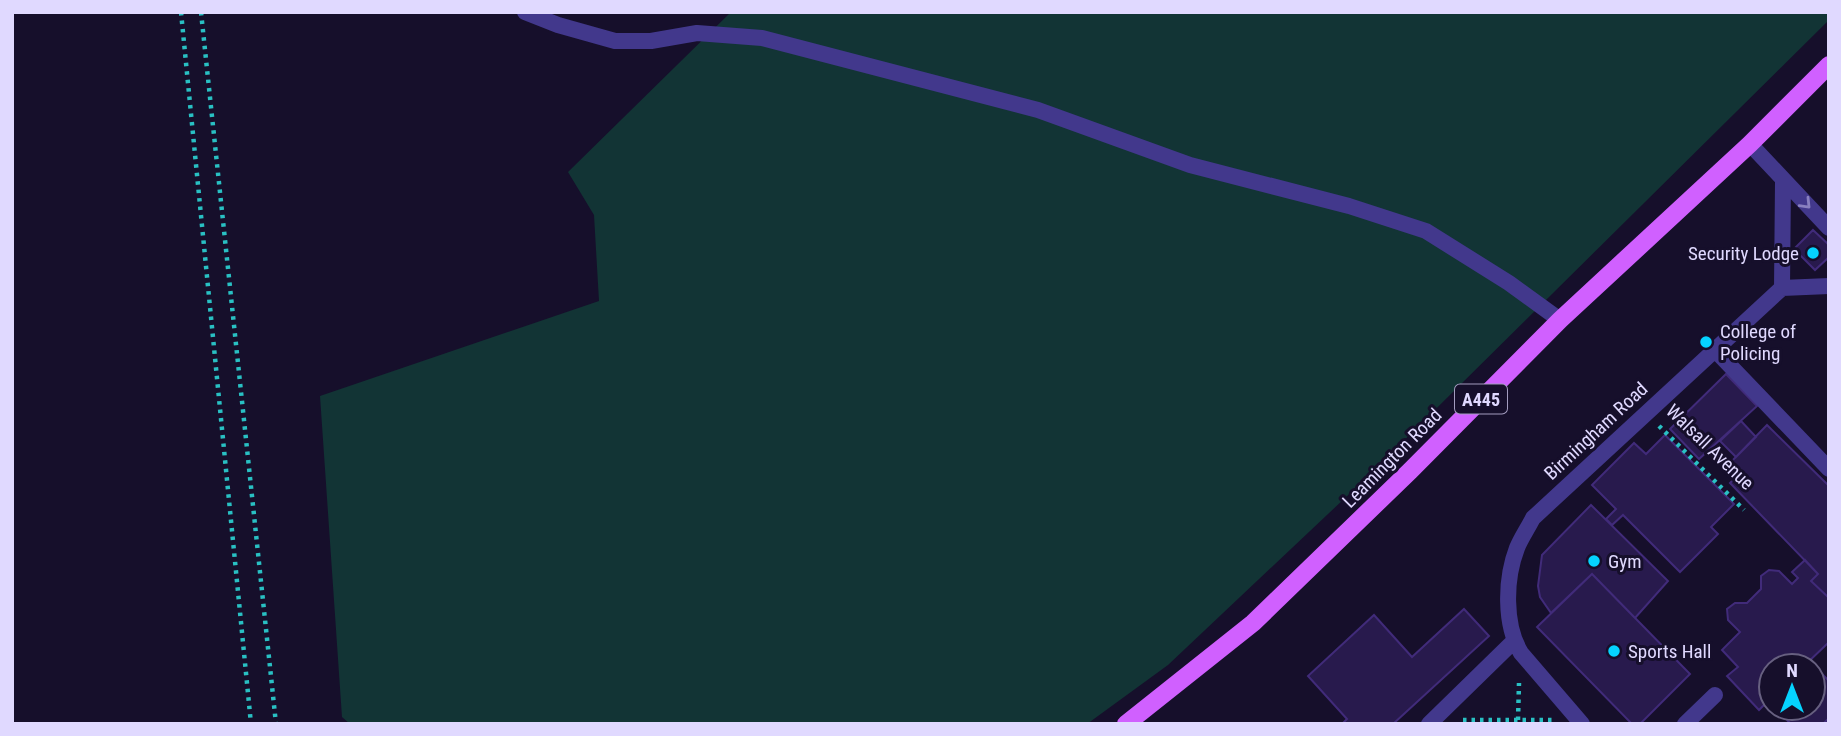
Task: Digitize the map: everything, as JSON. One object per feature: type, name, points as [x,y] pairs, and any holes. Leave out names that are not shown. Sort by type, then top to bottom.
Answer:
[{"type":"main road","name":"Leamington Road","points":[[1126,724],[1253,623],[1410,471],[1560,320],[1750,144],[1829,65]]},
{"type":"lane","points":[[525,12],[560,19],[615,41],[651,41],[697,33],[762,38],[1038,110],[1190,165],[1349,206],[1426,231],[1560,320]]},
{"type":"lane","points":[[1750,144],[1829,228]]},
{"type":"lane","points":[[1783,181],[1782,288],[1829,286]]},
{"type":"lane","name":"Birmingham Road","points":[[1514,641],[1510,618],[1511,572],[1516,550],[1533,518],[1782,288]]},
{"type":"lane","points":[[1715,350],[1829,469]]},
{"type":"lane","points":[[1431,722],[1514,641],[1521,653],[1581,722]]},
{"type":"lane","points":[[1685,724],[1715,695]]},
{"type":"path","points":[[181,12],[250,724]]},
{"type":"path","points":[[201,12],[276,724]]},
{"type":"path","name":"Walsall Avenue","points":[[1646,414],[1744,510]]},
{"type":"path","points":[[1431,722],[1581,722]]},
{"type":"green space","points":[[731,12],[1829,12],[1829,20],[1363,481],[1168,665],[1087,724],[350,724],[342,717],[320,396],[599,301],[594,215],[568,172]]},
{"type":"building","name":"Security Lodge","points":[[1813,230],[1829,245],[1829,257],[1815,270],[1794,249]]},
{"type":"building","points":[[1726,374],[1757,406],[1699,459],[1670,429]]},
{"type":"building","points":[[1741,421],[1756,437],[1736,457],[1720,441]]},
{"type":"building","points":[[1767,425],[1829,486],[1829,598],[1811,581],[1818,574],[1730,483],[1737,476],[1728,465]]},
{"type":"building","points":[[1665,435],[1734,504],[1711,527],[1718,534],[1680,572],[1623,515],[1612,525],[1606,519],[1616,509],[1592,485],[1634,443],[1646,454]]},
{"type":"building","name":"Gym","points":[[1591,505],[1668,581],[1635,618],[1592,574],[1551,613],[1540,597],[1538,586],[1542,555]]},
{"type":"building","points":[[1805,560],[1818,574],[1811,581],[1829,598],[1829,642],[1819,652],[1757,652],[1757,708],[1727,676],[1738,667],[1722,650],[1740,632],[1728,620],[1727,609],[1735,603],[1747,603],[1761,589],[1761,576],[1769,570],[1779,571],[1792,584],[1798,578],[1792,572]]},
{"type":"building","name":"Sports Hall","points":[[1592,574],[1690,674],[1640,724],[1632,724],[1537,627]]},
{"type":"building","points":[[1464,609],[1489,636],[1393,724],[1342,724],[1347,719],[1308,676],[1374,615],[1412,657]]},
{"type":"building","points":[[1827,679],[1829,681],[1827,720]]},
{"type":"building","points":[[1789,722],[1825,722],[1823,724]]},
{"type":"place","name":"Security Lodge","points":[[1813,253]]},
{"type":"place","name":"College of Policing","points":[[1706,342]]},
{"type":"place","name":"Gym","points":[[1594,561]]},
{"type":"place","name":"Sports Hall","points":[[1614,651]]}]
